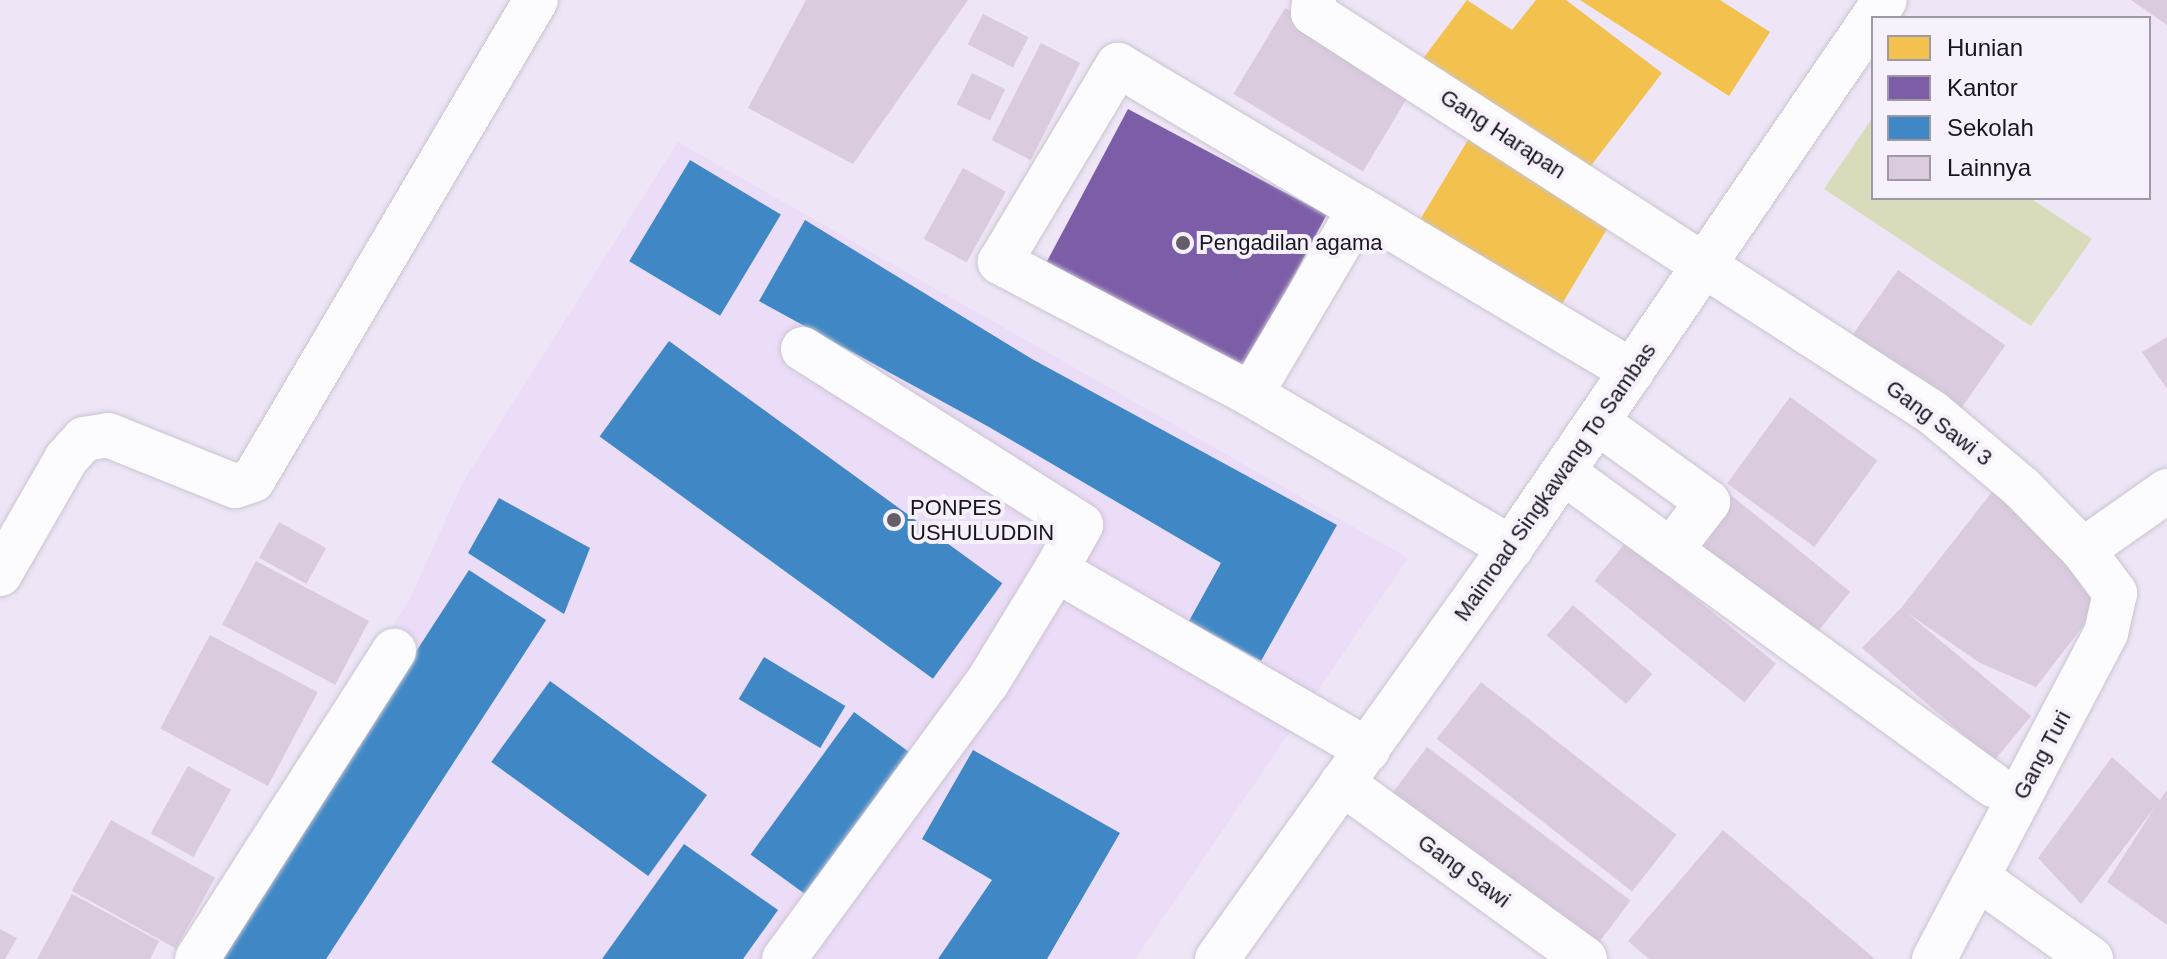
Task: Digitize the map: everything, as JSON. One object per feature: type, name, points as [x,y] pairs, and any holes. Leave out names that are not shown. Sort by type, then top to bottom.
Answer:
[{"type":"street","points":[[0,574],[66,459],[84,439],[108,435],[235,486],[253,480],[536,0]]},
{"type":"street","name":"Gang Harapan","points":[[1314,0],[1313,13],[1702,264]]},
{"type":"street","name":"Mainroad Singkawang To Sambas","points":[[1217,959],[1511,548],[1871,20]]},
{"type":"street","points":[[1511,548],[1251,394],[1000,262],[1118,65],[1632,371]]},
{"type":"street","points":[[1251,394],[1360,209]]},
{"type":"street","name":"Gang Sawi 3","points":[[1702,264],[1933,413],[2022,488],[2083,550],[2115,593],[2106,633]]},
{"type":"street","points":[[784,959],[987,683],[1081,525],[803,349]]},
{"type":"street","points":[[1597,422],[1708,502],[1671,550]]},
{"type":"street","points":[[1563,472],[1993,785]]},
{"type":"street","points":[[2083,550],[2167,491]]},
{"type":"street","name":"Gang Sawi","points":[[1056,570],[1355,766],[1585,959]]},
{"type":"street","name":"Gang Turi","points":[[1978,878],[2106,633]]},
{"type":"street","points":[[197,959],[394,651]]},
{"type":"street","points":[[1934,959],[1978,878],[2091,959]]},
{"type":"shaded area","name":"PONPES USHULUDDIN","points":[[678,142],[1408,558],[1135,959],[191,959],[322,736],[409,601],[463,482]]},
{"type":"green space","points":[[1871,120],[1871,200],[2033,200],[2092,239],[2031,326],[1824,189]]},
{"type":"building: Hunian","points":[[1467,0],[1512,30],[1536,0],[1566,0],[1662,73],[1580,180],[1422,60]]},
{"type":"building: Hunian","points":[[1580,0],[1720,0],[1770,32],[1729,96]]},
{"type":"building: Hunian","points":[[1474,130],[1615,215],[1561,305],[1420,220]]},
{"type":"building: Kantor","name":"Pengadilan agama","points":[[1128,109],[1327,215],[1241,376],[1042,271]]},
{"type":"building: Sekolah","points":[[690,160],[781,215],[720,316],[629,261]]},
{"type":"building: Sekolah","points":[[805,220],[1032,359],[1337,525],[1261,661],[1189,621],[1221,563],[989,427],[759,301]]},
{"type":"building: Sekolah","points":[[669,341],[1002,583],[933,679],[600,436]]},
{"type":"building: Sekolah","points":[[499,498],[590,548],[564,614],[468,553]]},
{"type":"building: Sekolah","points":[[469,570],[546,620],[326,959],[216,959]]},
{"type":"building: Sekolah","points":[[764,657],[845,706],[820,748],[739,699]]},
{"type":"building: Sekolah","points":[[550,681],[707,795],[648,876],[491,762]]},
{"type":"building: Sekolah","points":[[854,712],[915,756],[811,898],[751,854]]},
{"type":"building: Sekolah","points":[[973,750],[1120,833],[1047,959],[938,959],[992,880],[922,839]]},
{"type":"building: Sekolah","points":[[684,844],[778,910],[743,959],[602,959]]},
{"type":"building: Lainnya","points":[[806,0],[968,0],[853,164],[748,108]]},
{"type":"building: Lainnya","points":[[2131,0],[2167,0],[2167,25]]},
{"type":"building: Lainnya","points":[[1285,8],[1414,86],[1363,171],[1233,94]]},
{"type":"building: Lainnya","points":[[983,14],[1028,37],[1013,67],[968,44]]},
{"type":"building: Lainnya","points":[[1041,43],[1080,63],[1031,160],[992,140]]},
{"type":"building: Lainnya","points":[[972,73],[1005,89],[990,121],[957,104]]},
{"type":"building: Lainnya","points":[[963,168],[1006,192],[967,263],[924,239]]},
{"type":"building: Lainnya","points":[[1898,270],[2005,345],[1955,416],[1848,341]]},
{"type":"building: Lainnya","points":[[2167,337],[2167,389],[2142,352]]},
{"type":"building: Lainnya","points":[[1790,397],[1877,460],[1814,547],[1727,484]]},
{"type":"building: Lainnya","points":[[1996,487],[2103,600],[2036,687],[1980,663],[1906,612],[2031,716],[1994,761],[1862,648],[1901,608]]},
{"type":"building: Lainnya","points":[[1732,496],[1850,592],[1807,645],[1689,549]]},
{"type":"building: Lainnya","points":[[279,522],[326,548],[306,584],[259,558]]},
{"type":"building: Lainnya","points":[[1626,542],[1776,663],[1745,702],[1595,581]]},
{"type":"building: Lainnya","points":[[256,561],[369,621],[335,685],[222,625]]},
{"type":"building: Lainnya","points":[[1573,605],[1652,674],[1626,704],[1547,635]]},
{"type":"building: Lainnya","points":[[210,635],[318,692],[268,786],[160,729]]},
{"type":"building: Lainnya","points":[[1481,682],[1676,835],[1632,891],[1437,739]]},
{"type":"building: Lainnya","points":[[1427,747],[1631,900],[1595,948],[1391,794]]},
{"type":"building: Lainnya","points":[[2112,757],[2160,800],[2167,790],[2167,925],[2107,882],[2155,807],[2081,904],[2038,858]]},
{"type":"building: Lainnya","points":[[188,766],[231,790],[194,857],[151,833]]},
{"type":"building: Lainnya","points":[[111,820],[215,878],[176,949],[72,891]]},
{"type":"building: Lainnya","points":[[1723,830],[1875,959],[1649,959],[1628,941]]},
{"type":"building: Lainnya","points":[[72,894],[159,941],[150,959],[37,959]]},
{"type":"building: Lainnya","points":[[0,929],[17,938],[5,959],[0,959]]},
{"type":"place","name":"Pengadilan agama","points":[[1183,243]]},
{"type":"place","name":"PONPES USHULUDDIN","points":[[894,520]]}]
